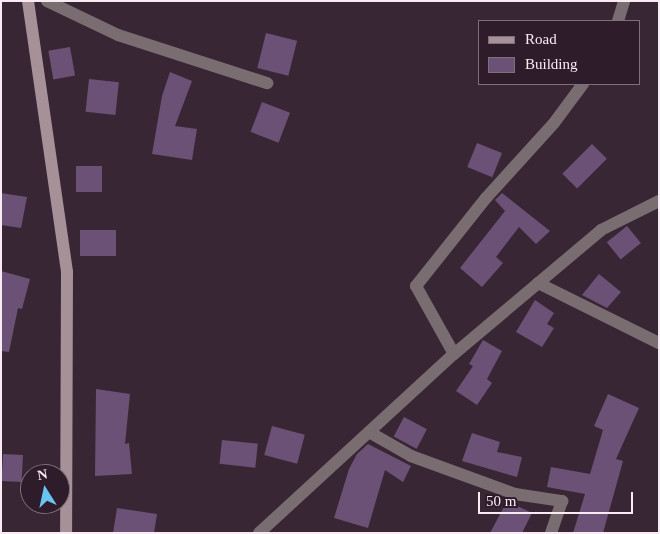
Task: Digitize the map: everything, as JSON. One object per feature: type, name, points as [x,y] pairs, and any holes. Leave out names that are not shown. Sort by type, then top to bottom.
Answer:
[{"type":"street","points":[[28,1],[67,272],[66,533]]},
{"type":"street","points":[[47,1],[118,35],[267,82]]},
{"type":"street","points":[[618,20],[624,1]]},
{"type":"street","points":[[454,354],[416,286],[486,198],[554,123],[582,85]]},
{"type":"street","points":[[259,533],[454,354],[601,230],[659,201]]},
{"type":"street","points":[[538,283],[659,343]]},
{"type":"street","points":[[369,432],[411,456],[514,494],[562,502],[551,533]]},
{"type":"building","points":[[266,33],[297,41],[288,76],[257,68]]},
{"type":"building","points":[[70,47],[75,76],[53,79],[48,51]]},
{"type":"building","points":[[170,72],[192,81],[175,126],[197,129],[192,160],[152,154],[162,96]]},
{"type":"building","points":[[89,79],[119,82],[115,115],[86,112]]},
{"type":"building","points":[[262,102],[290,113],[279,143],[251,132]]},
{"type":"building","points":[[477,143],[502,153],[492,177],[467,167]]},
{"type":"building","points":[[592,144],[607,159],[577,189],[562,174]]},
{"type":"building","points":[[76,166],[102,166],[102,192],[76,192]]},
{"type":"building","points":[[1,193],[27,197],[21,228],[1,225]]},
{"type":"building","points":[[502,193],[550,231],[536,244],[519,227],[496,257],[503,263],[482,287],[460,268],[505,211],[495,200]]},
{"type":"building","points":[[627,226],[641,243],[621,259],[607,242]]},
{"type":"building","points":[[80,230],[116,230],[116,256],[80,256]]},
{"type":"building","points":[[1,271],[30,279],[22,309],[18,308],[9,352],[1,351]]},
{"type":"building","points":[[599,274],[621,292],[607,308],[582,295]]},
{"type":"building","points":[[535,300],[554,313],[547,324],[554,328],[542,347],[516,332]]},
{"type":"building","points":[[483,340],[502,351],[487,379],[492,383],[477,405],[456,391],[473,366],[469,364]]},
{"type":"building","points":[[96,389],[130,394],[125,444],[129,443],[132,474],[95,476]]},
{"type":"building","points":[[608,394],[639,408],[616,459],[623,461],[603,533],[573,533],[585,494],[547,487],[551,467],[590,474],[603,430],[594,426]]},
{"type":"building","points":[[404,417],[427,429],[417,449],[394,436]]},
{"type":"building","points":[[272,426],[305,435],[297,464],[264,455]]},
{"type":"building","points":[[472,433],[500,442],[497,452],[522,457],[517,477],[462,461]]},
{"type":"building","points":[[222,440],[258,444],[255,468],[219,464]]},
{"type":"building","points":[[368,444],[411,466],[403,482],[385,470],[368,528],[334,518],[349,469],[357,454]]},
{"type":"building","points":[[3,454],[23,455],[23,464],[20,464],[20,482],[2,481]]},
{"type":"building","points":[[507,501],[532,513],[522,533],[490,533]]},
{"type":"building","points":[[117,508],[157,514],[154,533],[113,533]]}]
